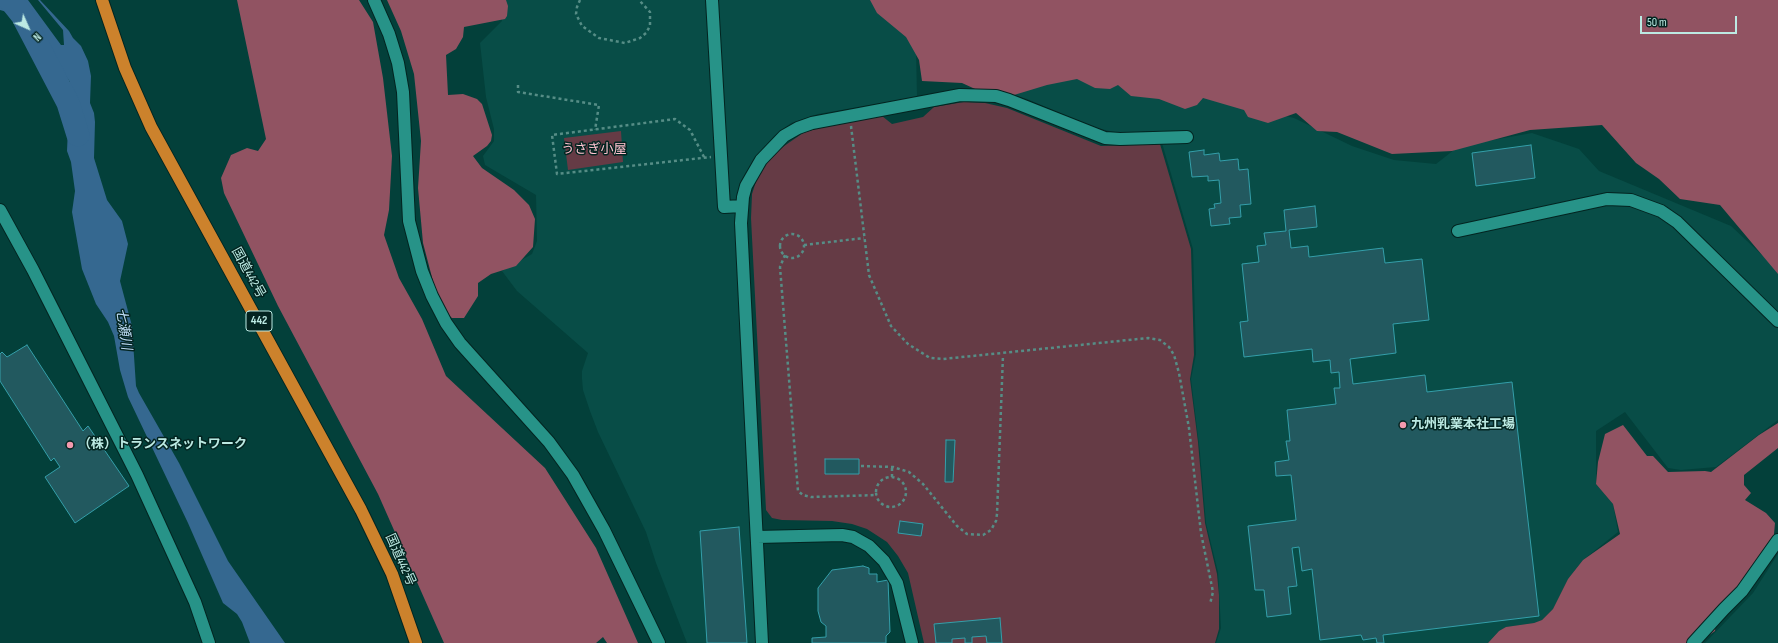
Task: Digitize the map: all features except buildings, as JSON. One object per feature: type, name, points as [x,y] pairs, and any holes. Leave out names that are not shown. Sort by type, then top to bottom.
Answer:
[{"type":"highway","name":"国道442号","points":[[102,0],[125,68],[152,127],[362,510],[392,574],[416,643]]},
{"type":"street","points":[[374,0],[389,34],[401,78],[409,221],[419,261],[432,296],[446,323],[464,348],[544,437],[573,475],[604,530],[659,643]]},
{"type":"street","points":[[712,0],[724,207],[742,206]]},
{"type":"street","points":[[762,643],[741,223],[742,206],[747,182],[761,160],[784,136],[798,128],[812,123],[943,97],[977,94],[996,96],[1105,138],[1187,137]]},
{"type":"street","points":[[1458,231],[1607,199],[1632,200],[1661,211],[1677,222],[1778,321]]},
{"type":"street","points":[[0,210],[33,270],[137,475],[195,602],[209,643]]},
{"type":"street","points":[[757,537],[842,535],[853,537],[869,546],[884,561],[897,583],[912,643]]},
{"type":"street","points":[[1693,643],[1724,608],[1742,591],[1778,540]]},
{"type":"path","points":[[580,0],[576,7],[576,14],[582,26],[599,38],[625,43],[640,38],[646,33],[650,26],[650,12],[640,0]]},
{"type":"path","points":[[518,86],[518,92],[599,105],[595,130]]},
{"type":"path","points":[[704,157],[690,130],[675,119],[552,135],[557,174],[721,156]]},
{"type":"path","points":[[850,122],[869,276],[891,326],[908,344],[930,358],[943,359],[1003,355],[1148,338],[1160,340],[1169,347],[1174,355],[1177,367],[1189,428],[1202,533],[1213,592],[1210,604]]},
{"type":"path","points":[[786,235],[797,235],[800,237],[804,245],[802,251],[796,257],[792,258],[785,255],[781,251],[780,241],[786,235]]},
{"type":"path","points":[[804,245],[864,238]]},
{"type":"path","points":[[785,255],[780,267],[798,491],[803,495],[811,497],[877,496]]},
{"type":"path","points":[[861,466],[892,467],[902,469],[914,475],[923,484],[957,526],[966,534],[982,535],[991,530],[996,521],[997,514],[1003,355]]},
{"type":"path","points":[[892,467],[892,477]]},
{"type":"path","points":[[892,477],[903,482],[906,492],[905,498],[897,505],[889,506],[880,501],[877,496],[879,484],[882,480],[892,477]]},
{"type":"shaded area","points":[[237,0],[359,0],[373,22],[383,78],[392,156],[389,210],[384,235],[399,278],[422,319],[446,376],[545,468],[596,548],[638,643],[607,643],[603,637],[596,643],[444,643],[378,494],[278,306],[224,193],[221,178],[231,155],[247,148],[258,151],[266,139]]},
{"type":"shaded area","points":[[387,0],[506,0],[508,6],[507,16],[505,19],[464,27],[463,37],[456,49],[446,55],[448,95],[463,94],[477,99],[482,104],[492,135],[491,141],[487,146],[473,156],[482,168],[514,190],[529,205],[535,219],[533,247],[516,266],[491,274],[478,283],[478,296],[464,318],[452,318],[440,308],[423,243],[418,188],[421,141],[414,74],[401,31]]},
{"type":"shaded area","points":[[498,0],[875,0],[902,27],[916,48],[917,97],[818,114],[791,123],[774,136],[754,159],[740,185],[756,643],[687,643],[656,563],[646,532],[598,432],[590,411],[583,390],[582,379],[582,371],[588,353],[517,291],[502,271],[532,254],[537,241],[536,195],[485,165],[483,156],[494,141],[494,129],[486,97],[480,43],[502,21]]},
{"type":"shaded area","points":[[870,0],[1778,0],[1778,274],[1720,205],[1680,199],[1659,179],[1636,163],[1602,125],[1530,130],[1452,151],[1392,154],[1337,132],[1317,131],[1296,113],[1268,123],[1248,117],[1244,110],[1203,98],[1197,105],[1185,109],[1159,99],[1131,96],[1118,85],[1110,89],[1095,88],[1077,79],[1047,85],[1014,95],[986,94],[962,83],[922,81],[919,60],[906,37],[877,13]]},
{"type":"shaded area","points":[[1026,42],[1197,95],[1294,118],[1352,146],[1394,160],[1436,164],[1459,146],[1532,133],[1579,149],[1599,171],[1731,226],[1778,270],[1778,420],[1716,467],[1681,470],[1668,468],[1625,412],[1596,431],[1596,484],[1613,504],[1618,532],[1583,560],[1568,579],[1553,609],[1542,620],[1534,623],[1507,627],[1499,631],[1488,643],[1216,643],[1221,628],[1218,572],[1206,523],[1200,453],[1191,379],[1196,354],[1193,249],[1162,143],[1187,132],[1158,131],[1118,133],[1093,127],[1027,99],[1007,93]]},
{"type":"shaded area","points":[[1778,423],[1778,448],[1744,475],[1744,485],[1751,493],[1745,500],[1766,513],[1775,523],[1773,545],[1716,619],[1715,631],[1705,638],[1690,643],[1488,643],[1499,631],[1506,627],[1534,623],[1542,620],[1553,609],[1568,579],[1583,560],[1620,534],[1613,504],[1596,484],[1598,462],[1605,434],[1623,425],[1647,456],[1653,456],[1668,472],[1711,472],[1759,435]]},
{"type":"shaded area","points":[[1778,554],[1778,643],[1705,643],[1753,593]]},
{"type":"green space","points":[[964,102],[985,103],[1007,108],[1101,146],[1160,144],[1191,249],[1194,355],[1190,379],[1198,442],[1205,523],[1217,574],[1219,595],[1219,629],[1215,643],[924,643],[908,573],[898,556],[887,542],[867,529],[852,524],[832,521],[782,520],[772,518],[766,510],[751,218],[752,194],[759,172],[774,153],[803,133],[819,128],[882,116],[892,124],[923,117],[934,107]]},
{"type":"green space","name":"うさぎ小屋","points":[[621,131],[623,162],[568,170],[564,138]]},
{"type":"water","points":[[0,0],[28,0],[61,45],[64,45],[63,30],[38,0],[40,0],[81,46],[88,61],[91,76],[90,103],[94,113],[95,122],[94,158],[107,200],[122,221],[128,244],[120,281],[132,326],[136,386],[179,463],[228,561],[285,643],[250,643],[242,622],[237,614],[223,603],[188,523],[128,397],[120,370],[114,336],[108,322],[96,304],[82,269],[72,212],[75,191],[71,162],[67,151],[70,82],[48,50],[18,20],[7,12],[0,10]]},
{"type":"waterway","name":"七瀬川","points":[[10,0],[22,15],[68,103],[78,135]]},
{"type":"place","name":"九州乳業本社工場","points":[[1403,425]]},
{"type":"place","name":"（株）トランスネットワーク","points":[[70,445]]}]
